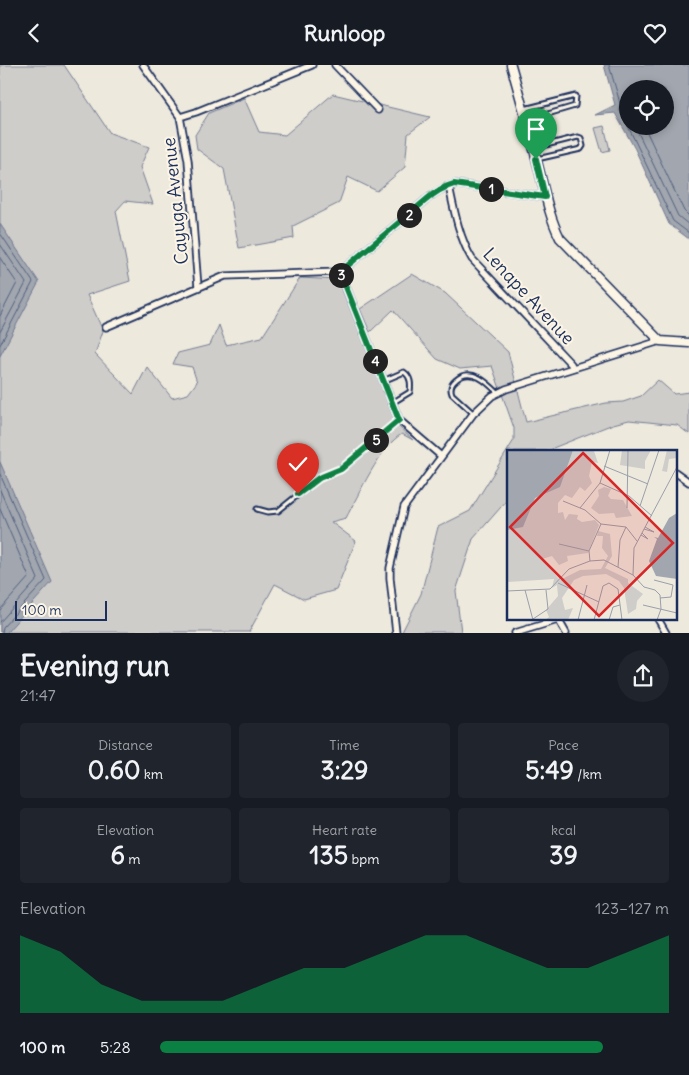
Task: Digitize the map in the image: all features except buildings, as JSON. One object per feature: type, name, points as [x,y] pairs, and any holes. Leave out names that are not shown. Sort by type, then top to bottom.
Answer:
[{"type":"street","name":"Cayuga Avenue","points":[[143,65],[180,117],[188,160],[198,287]]},
{"type":"street","points":[[180,117],[312,65]]},
{"type":"street","points":[[335,65],[378,110]]},
{"type":"street","points":[[511,65],[534,148],[545,197],[560,238],[660,341]]},
{"type":"street","points":[[106,327],[225,276],[340,272],[432,195],[449,185],[454,184],[545,197]]},
{"type":"street","name":"Lenape Avenue","points":[[449,185],[454,211],[466,249],[472,259],[572,364],[573,369]]},
{"type":"street","points":[[340,272],[399,420],[441,456]]},
{"type":"street","points":[[396,633],[390,578],[404,507],[474,414],[498,393],[532,380],[660,341],[689,343]]},
{"type":"street","points":[[676,472],[689,482]]},
{"type":"street","points":[[516,633],[556,620]]},
{"type":"street","points":[[560,620],[566,633]]},
{"type":"street","points":[[659,620],[666,633]]},
{"type":"lane","points":[[523,109],[576,96],[575,106],[526,120]]},
{"type":"lane","points":[[534,148],[578,137],[581,138],[583,146],[581,149],[536,159]]},
{"type":"lane","points":[[383,381],[401,373],[408,375],[410,380],[410,392],[391,403]]},
{"type":"lane","points":[[474,414],[452,395],[451,387],[455,380],[463,375],[471,374],[487,382],[498,393]]},
{"type":"lane","points":[[257,509],[268,512],[278,511],[319,478],[337,471],[349,463],[399,420]]},
{"type":"shaded area","points":[[0,65],[64,65],[110,133],[149,147],[140,167],[153,204],[125,201],[116,211],[130,281],[87,295],[103,331],[95,354],[133,394],[147,367],[172,398],[188,394],[197,382],[192,367],[173,364],[178,353],[210,345],[219,325],[226,345],[262,337],[300,278],[338,280],[399,427],[413,440],[402,434],[394,440],[378,460],[346,518],[331,522],[356,541],[336,590],[304,599],[275,584],[249,632],[0,632]]},
{"type":"shaded area","points":[[333,94],[430,117],[408,134],[405,167],[377,191],[348,177],[339,203],[293,226],[294,238],[239,248],[224,169],[197,149],[195,135],[209,113],[244,98],[259,132],[285,135]]},
{"type":"shaded area","points":[[604,126],[610,150],[602,152],[595,128]]},
{"type":"shaded area","points":[[412,274],[445,293],[508,352],[526,422],[606,403],[623,402],[641,396],[658,380],[674,394],[689,392],[689,434],[677,425],[629,420],[613,424],[551,450],[508,450],[514,440],[514,428],[492,366],[460,369],[437,359],[393,310],[370,332],[360,309]]},
{"type":"shaded area","points":[[507,451],[507,500],[473,539],[456,591],[461,632],[402,632],[421,594],[438,527],[470,511]]},
{"type":"water","points":[[604,65],[689,65],[689,239],[669,224],[627,135],[674,135],[674,80],[619,80],[619,120],[615,113],[595,115],[615,105]]},
{"type":"water","points":[[0,224],[39,282],[0,356]]},
{"type":"water","points":[[0,462],[52,582],[6,633],[0,632]]},
{"type":"route","points":[[298,494],[319,478],[341,469],[399,420],[340,272],[438,190],[446,186],[454,184],[545,197],[536,159]]}]
